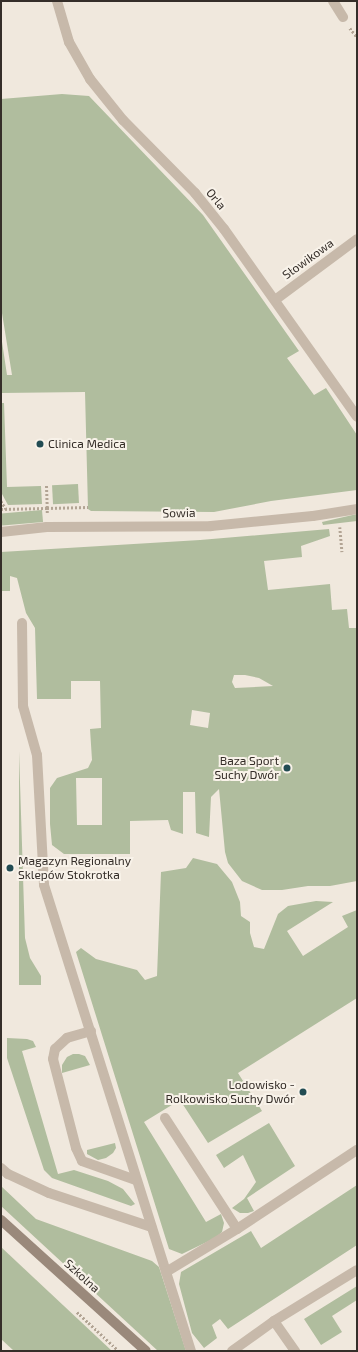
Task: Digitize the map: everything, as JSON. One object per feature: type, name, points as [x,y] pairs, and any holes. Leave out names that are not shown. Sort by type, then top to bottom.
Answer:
[{"type":"street","name":"Orla","points":[[57,1],[69,42],[90,79],[123,120],[195,193],[224,229],[357,417]]},
{"type":"street","points":[[333,1],[343,16]]},
{"type":"street","name":"Słowikowa","points":[[275,300],[357,239]]},
{"type":"street","name":"Sowia","points":[[1,532],[47,527],[211,526],[313,516],[357,508]]},
{"type":"street","points":[[22,623],[23,706],[37,755],[44,885],[191,1351]]},
{"type":"street","points":[[91,1031],[67,1038],[55,1049],[53,1059],[76,1148],[82,1161],[136,1180]]},
{"type":"street","points":[[165,1118],[237,1229]]},
{"type":"street","points":[[166,1272],[237,1229],[357,1150]]},
{"type":"street","points":[[1,1168],[8,1174],[49,1193],[151,1227]]},
{"type":"street","name":"Szkolna","points":[[1,1220],[146,1351]]},
{"type":"street","points":[[232,1351],[274,1321],[357,1270]]},
{"type":"street","points":[[274,1321],[295,1351]]},
{"type":"path","points":[[1,509],[47,508],[46,485]]},
{"type":"path","points":[[1,501],[6,509]]},
{"type":"path","points":[[339,525],[342,552]]},
{"type":"green space","points":[[62,94],[89,96],[203,215],[299,351],[287,358],[314,395],[326,388],[357,435],[357,490],[271,501],[214,512],[91,511],[88,509],[85,392],[1,393],[1,335],[7,375],[12,375],[1,307],[1,99]]},
{"type":"green space","points":[[1,403],[4,403],[7,487],[41,486],[42,504],[8,505],[2,494]]},
{"type":"green space","points":[[78,484],[79,503],[53,504],[52,485]]},
{"type":"green space","points":[[42,510],[43,522],[2,526],[1,514]]},
{"type":"green space","points":[[357,514],[357,521],[323,525],[322,522]]},
{"type":"green space","points":[[329,529],[330,536],[301,546],[302,557],[264,561],[268,590],[330,584],[332,610],[347,609],[349,628],[357,628],[357,881],[330,886],[308,886],[282,890],[262,890],[242,881],[228,863],[225,852],[219,789],[211,797],[209,837],[196,833],[195,792],[183,792],[183,834],[171,830],[168,820],[130,821],[130,854],[64,854],[52,845],[50,824],[50,788],[57,778],[88,768],[92,760],[90,729],[101,728],[100,681],[71,681],[71,699],[37,699],[35,628],[26,613],[17,578],[10,576],[10,591],[1,591],[1,552],[200,540]],"holes":[[[234,675],[245,675],[259,678],[273,686],[235,688],[232,682]],[[192,710],[210,713],[208,728],[190,725]],[[76,778],[102,778],[102,825],[77,825]]]},
{"type":"green space","points":[[19,751],[25,938],[30,958],[41,976],[41,985],[19,985]]},
{"type":"green space","points":[[193,858],[217,864],[232,882],[240,902],[241,916],[250,922],[250,933],[254,947],[264,949],[278,914],[288,906],[316,901],[333,902],[287,931],[303,956],[348,927],[342,916],[357,910],[357,998],[238,1073],[262,1111],[208,1143],[180,1100],[144,1122],[206,1222],[221,1214],[224,1223],[222,1232],[215,1238],[182,1254],[169,1249],[76,952],[81,948],[96,959],[137,970],[145,980],[157,976],[161,872],[186,868]]},
{"type":"green space","points":[[7,1038],[27,1039],[33,1041],[36,1047],[22,1051],[58,1174],[74,1170],[108,1181],[123,1189],[135,1204],[131,1206],[52,1178],[44,1170],[7,1058]]},
{"type":"green space","points":[[73,1054],[85,1056],[90,1065],[62,1073],[62,1065],[67,1057]]},
{"type":"green space","points":[[269,1123],[295,1166],[247,1198],[254,1211],[240,1213],[232,1208],[244,1199],[256,1182],[243,1155],[224,1168],[216,1155]]},
{"type":"green space","points":[[115,1143],[116,1148],[113,1153],[106,1158],[98,1160],[87,1154],[87,1150]]},
{"type":"green space","points":[[357,1185],[357,1245],[228,1329],[220,1319],[212,1325],[217,1338],[204,1348],[192,1333],[179,1284],[181,1272],[251,1231],[261,1248]]},
{"type":"green space","points":[[1,1186],[36,1219],[152,1261],[159,1267],[186,1351],[158,1351],[1,1206]]},
{"type":"green space","points":[[1,1247],[112,1351],[14,1351],[1,1339]]},
{"type":"green space","points":[[357,1286],[357,1300],[332,1316],[342,1332],[321,1345],[304,1319]]},
{"type":"place","name":"Clinica Medica","points":[[40,444]]},
{"type":"place","name":"Baza Sport Suchy Dwór","points":[[287,768]]},
{"type":"place","name":"Magazyn Regionalny Sklepów Stokrotka","points":[[10,868]]},
{"type":"place","name":"Lodowisko - Rolkowisko Suchy Dwór","points":[[303,1092]]}]
